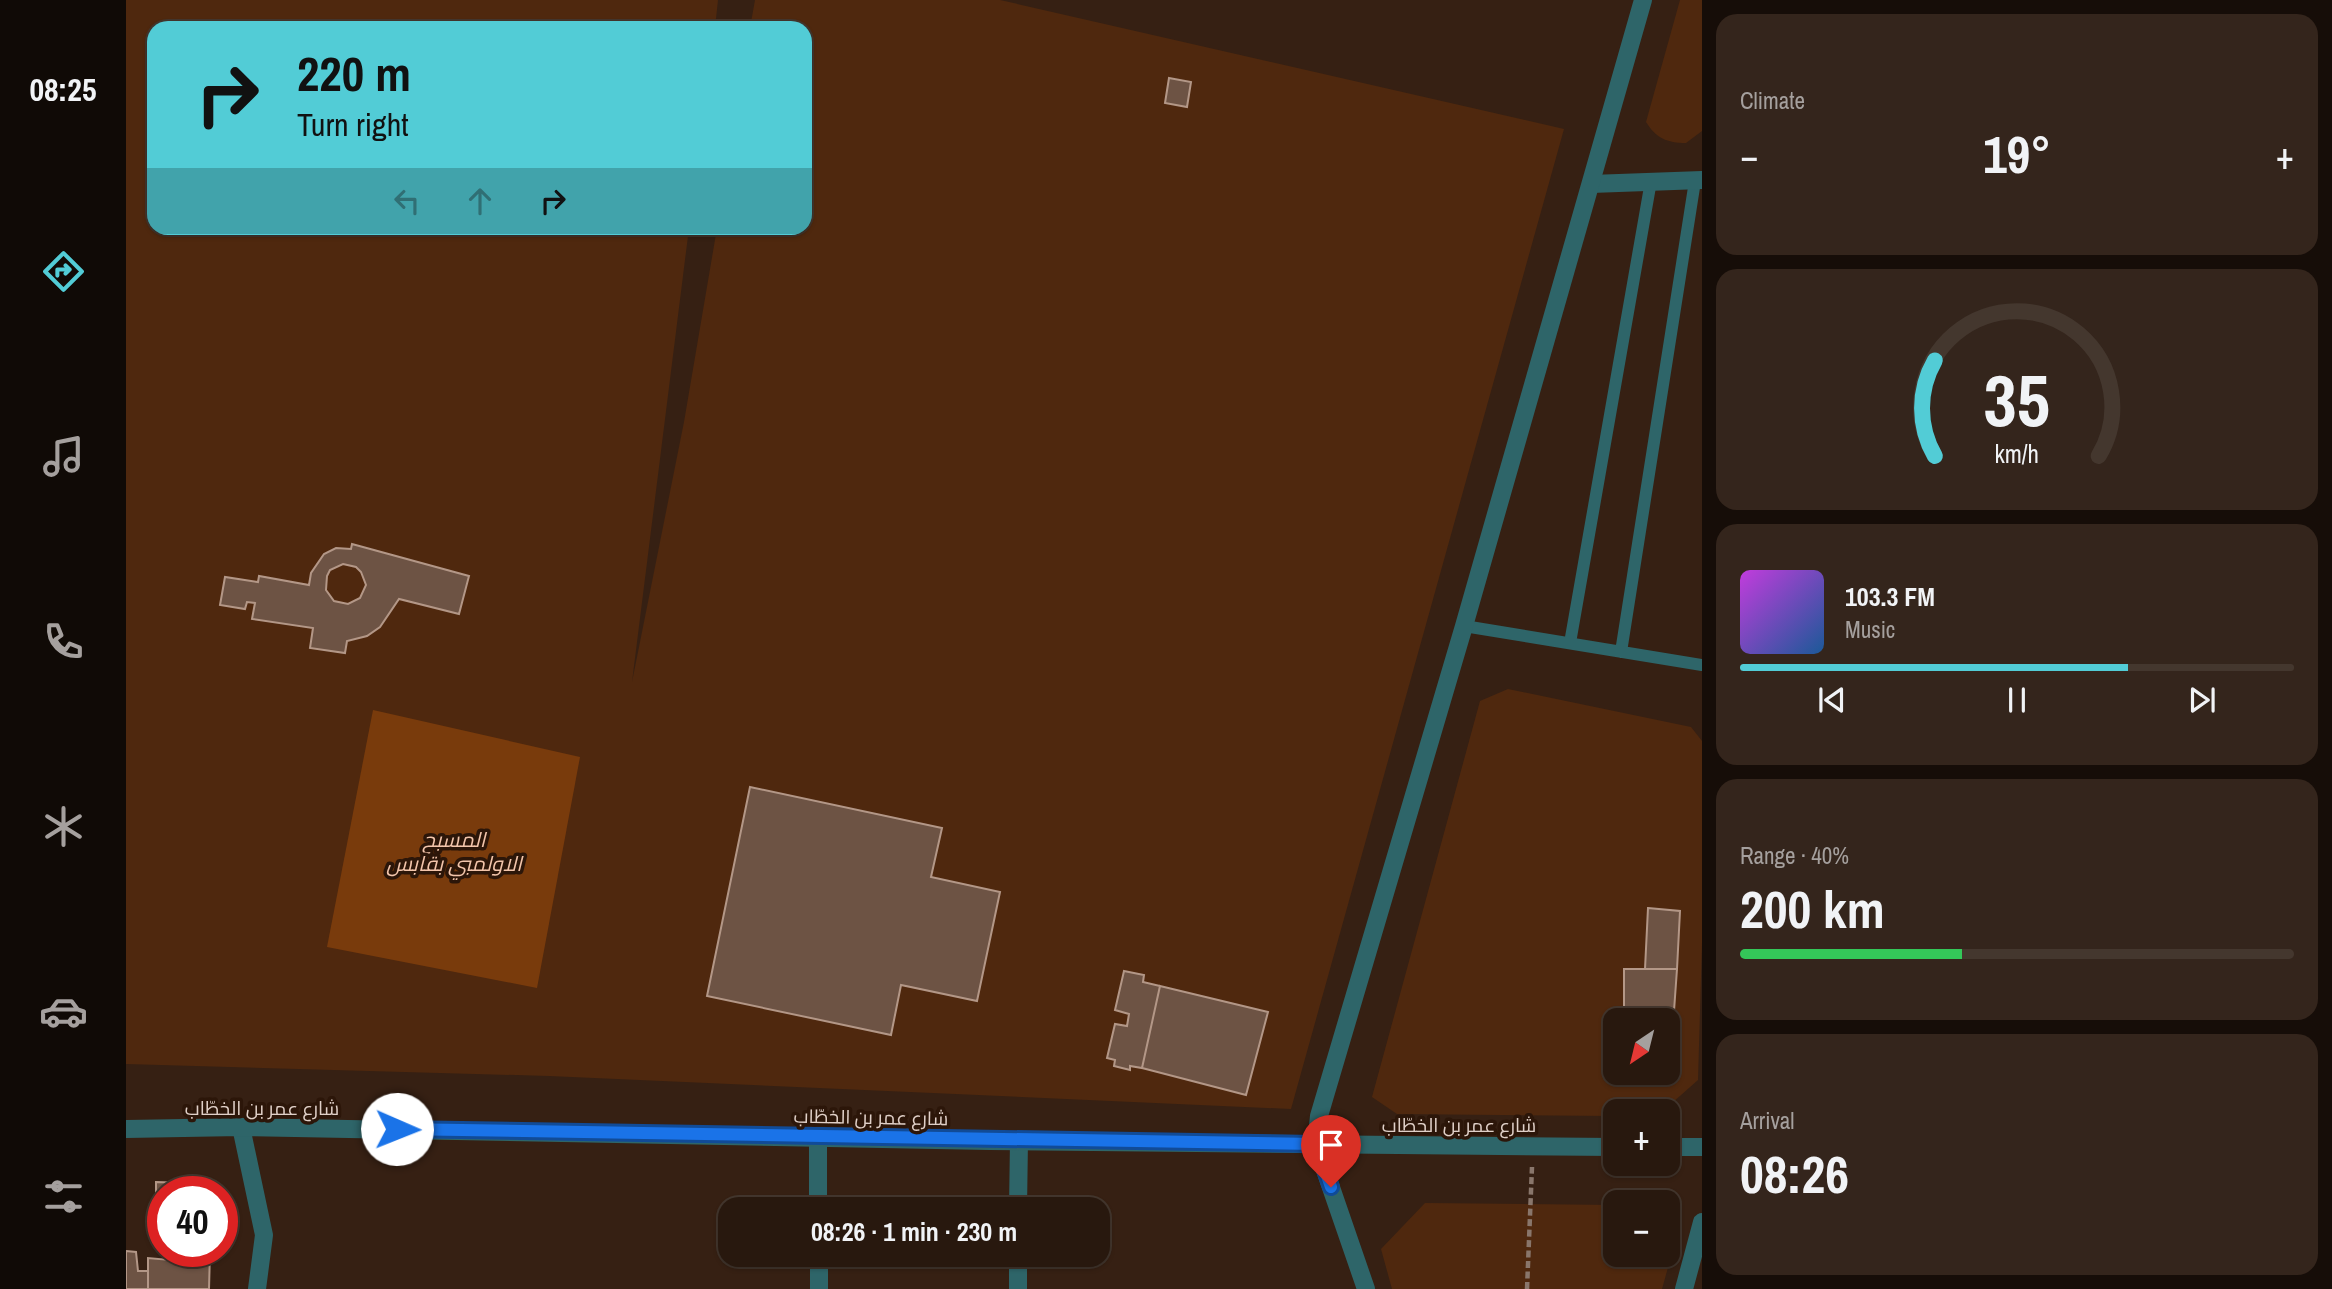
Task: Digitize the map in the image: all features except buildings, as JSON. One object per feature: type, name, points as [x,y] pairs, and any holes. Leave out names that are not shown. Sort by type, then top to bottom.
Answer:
[{"type":"street","points":[[1366,1289],[1316,1144],[1319,1116],[1464,626],[1643,0]]},
{"type":"street","points":[[1591,184],[1699,181]]},
{"type":"street","points":[[241,1127],[264,1235],[257,1289]]},
{"type":"street","name":"شارع عمر بن الخطّاب","points":[[126,1129],[241,1127],[1603,1147]]},
{"type":"street","points":[[818,1136],[818,1197]]},
{"type":"street","points":[[1018,1140],[1018,1197]]},
{"type":"street","points":[[1680,1147],[1702,1147]]},
{"type":"street","points":[[1684,1289],[1702,1222]]},
{"type":"street","points":[[819,1267],[819,1289]]},
{"type":"street","points":[[1018,1267],[1018,1289]]},
{"type":"lane","points":[[1570,643],[1651,181]]},
{"type":"lane","points":[[1621,652],[1699,181]]},
{"type":"lane","points":[[1464,626],[1702,665]]},
{"type":"path","points":[[1527,1289],[1533,1146]]},
{"type":"shaded area","points":[[126,0],[718,0],[716,21],[147,21],[147,235],[688,235],[632,682],[684,422],[716,235],[812,235],[812,21],[751,21],[755,0],[1000,0],[1564,129],[1291,1109],[549,1076],[126,1064]]},
{"type":"shaded area","points":[[1680,0],[1702,0],[1702,131],[1686,143],[1663,138],[1646,122]]},
{"type":"shaded area","points":[[1508,689],[1691,727],[1702,741],[1702,943],[1698,1080],[1677,1099],[1603,1099],[1603,1116],[1397,1114],[1372,1097],[1480,701]]},
{"type":"shaded area","points":[[1425,1203],[1603,1205],[1603,1267],[1668,1267],[1662,1289],[1392,1289],[1381,1249]]},
{"type":"water","name":"المسبح الاولمبي بقابس","points":[[373,710],[580,757],[537,988],[327,947]]},
{"type":"route","points":[[397,1129],[989,1141],[1316,1144],[1331,1187]]}]
